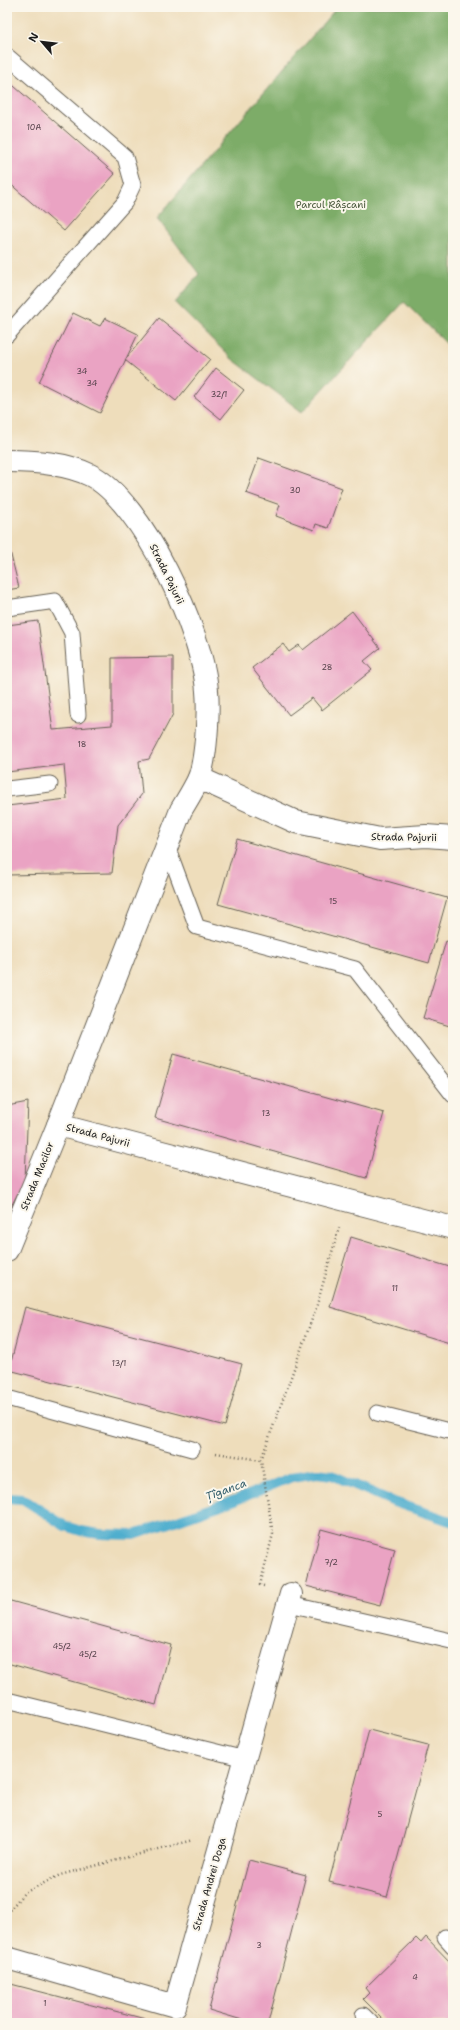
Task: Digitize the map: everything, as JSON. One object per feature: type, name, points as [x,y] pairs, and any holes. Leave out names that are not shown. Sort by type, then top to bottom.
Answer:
[{"type":"street","name":"Strada Pajurii","points":[[7,461],[35,461],[71,468],[90,475],[108,487],[136,520],[156,550],[198,644],[207,690],[207,733],[199,778],[181,810],[58,1125],[453,1228]]},
{"type":"street","name":"Strada Pajurii","points":[[199,778],[296,822],[380,839],[426,836],[453,838]]},
{"type":"street","name":"Strada Macilor","points":[[7,1250],[58,1125]]},
{"type":"street","name":"Strada Andrei Doga","points":[[7,1958],[175,2006],[290,1599]]},
{"type":"lane","points":[[7,56],[125,157],[133,185],[125,202],[7,335]]},
{"type":"lane","points":[[7,608],[55,601],[72,633],[78,715]]},
{"type":"lane","points":[[7,789],[50,784]]},
{"type":"lane","points":[[167,846],[197,927],[355,969],[453,1095]]},
{"type":"lane","points":[[7,1398],[192,1449]]},
{"type":"lane","points":[[377,1413],[453,1432]]},
{"type":"lane","points":[[290,1599],[451,1641]]},
{"type":"lane","points":[[7,1700],[245,1759]]},
{"type":"path","points":[[290,1599],[260,1585],[273,1534],[261,1460],[316,1308],[346,1201]]},
{"type":"path","points":[[192,1449],[261,1460]]},
{"type":"path","points":[[7,1913],[24,1893],[60,1875],[224,1832]]},
{"type":"green space","name":"Parcul Râșcani","points":[[337,7],[453,7],[453,350],[404,302],[302,412],[231,358],[175,303],[199,274],[157,218]]},
{"type":"building","points":[[7,80],[115,174],[64,231],[7,181]]},
{"type":"building","points":[[73,313],[100,326],[105,318],[138,334],[100,413],[39,382]]},
{"type":"building","points":[[159,318],[210,359],[176,401],[125,360]]},
{"type":"building","points":[[216,368],[244,390],[221,419],[194,397]]},
{"type":"building","points":[[259,458],[342,488],[328,528],[316,524],[314,530],[276,516],[280,505],[246,493]]},
{"type":"building","points":[[10,551],[19,588],[7,590],[7,552]]},
{"type":"building","points":[[352,611],[380,648],[364,661],[372,670],[322,710],[312,698],[289,715],[252,668],[283,644],[289,652],[299,645],[303,650]]},
{"type":"building","points":[[38,621],[53,730],[112,725],[112,658],[173,657],[173,714],[149,759],[139,761],[142,794],[118,825],[112,873],[7,875],[7,806],[67,799],[64,765],[7,772],[7,701],[9,701],[7,625]]},
{"type":"building","points":[[237,839],[447,898],[429,963],[218,904]]},
{"type":"building","points":[[446,941],[453,943],[453,1027],[423,1018]]},
{"type":"building","points":[[173,1054],[384,1113],[366,1178],[155,1118]]},
{"type":"building","points":[[28,1102],[25,1180],[7,1214],[7,1106]]},
{"type":"building","points":[[351,1237],[453,1268],[453,1344],[330,1307]]},
{"type":"building","points":[[25,1307],[242,1364],[225,1426],[9,1370]]},
{"type":"building","points":[[321,1529],[395,1549],[380,1605],[306,1586]]},
{"type":"building","points":[[7,1600],[171,1645],[156,1705],[7,1663]]},
{"type":"building","points":[[369,1730],[428,1745],[387,1897],[329,1882]]},
{"type":"building","points":[[249,1860],[306,1875],[268,2023],[252,2023],[209,2010]]},
{"type":"building","points":[[426,1937],[453,1965],[453,2023],[387,2023],[363,1999],[369,1993],[365,1988],[416,1938],[421,1943]]},
{"type":"building","points":[[7,1983],[157,2022],[157,2023],[7,2023]]},
{"type":"waterway","name":"Țîganca","points":[[7,1498],[23,1499],[65,1526],[81,1531],[100,1534],[134,1535],[241,1498],[292,1477],[317,1473],[332,1475],[394,1502],[453,1522]]}]
